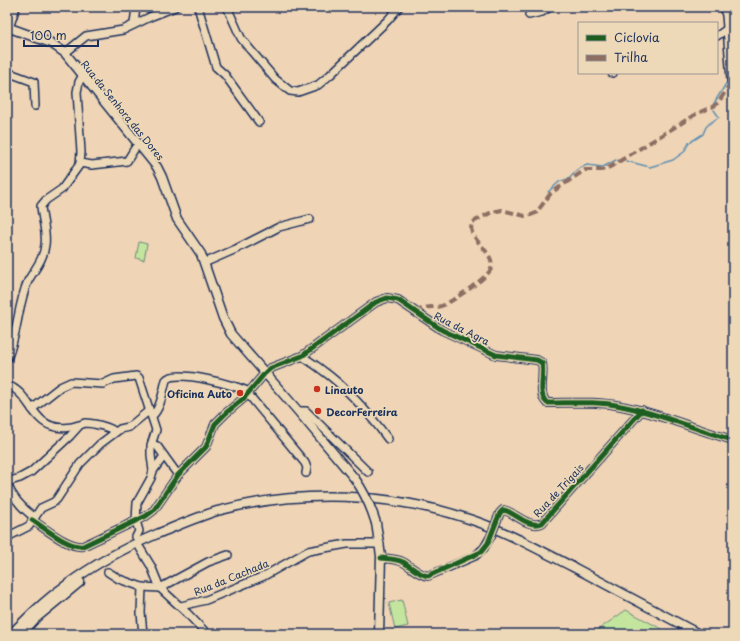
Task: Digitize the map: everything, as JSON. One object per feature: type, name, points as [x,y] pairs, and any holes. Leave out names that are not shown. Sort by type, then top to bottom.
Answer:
[{"type":"main road","name":"Rua da Senhora das Dores","points":[[8,28],[51,43],[65,53],[139,145],[159,172],[177,219],[197,247],[223,318],[231,334],[298,411],[365,493],[372,508],[380,544],[379,634]]},
{"type":"main road","points":[[11,634],[31,614],[64,586],[118,552],[180,524],[216,512],[244,505],[284,499],[344,496],[420,505],[472,520],[523,541],[699,634]]},
{"type":"main road","points":[[21,634],[35,619],[67,592],[119,555],[149,538]]},
{"type":"street","points":[[8,28],[16,7]]},
{"type":"street","points":[[134,24],[136,7]]},
{"type":"street","points":[[65,53],[86,36],[123,30],[174,7]]},
{"type":"street","points":[[198,7],[216,67],[225,75],[260,122]]},
{"type":"street","points":[[227,7],[241,38],[275,79],[290,91],[298,92],[318,85],[330,75],[388,20],[399,7]]},
{"type":"street","points":[[529,15],[542,12],[550,7]]},
{"type":"street","points":[[723,7],[726,16],[731,80],[733,86]]},
{"type":"street","points":[[718,35],[727,29]]},
{"type":"street","points":[[7,72],[34,82],[35,106]]},
{"type":"street","points":[[7,356],[14,338],[23,297],[28,283],[43,256],[46,245],[41,206],[46,200],[62,189],[80,162],[77,92],[78,82],[83,75]]},
{"type":"street","points":[[80,162],[92,165],[127,161],[135,148],[139,145]]},
{"type":"street","points":[[204,263],[236,250],[279,227],[310,220]]},
{"type":"street","name":"Rua da Agra","points":[[265,373],[271,368],[302,356],[376,302],[387,298],[398,300],[442,330],[496,355],[537,360],[542,363],[542,394],[547,403],[594,403],[642,410]]},
{"type":"street","points":[[302,356],[339,385],[375,422],[388,439]]},
{"type":"street","points":[[79,426],[31,472],[7,483],[9,489],[20,505],[33,519],[61,539],[78,546],[83,546],[146,516],[154,510],[178,475],[206,446],[215,424],[244,398],[265,373]]},
{"type":"street","points":[[7,537],[29,526],[41,508],[54,502],[80,464],[115,432],[129,427],[146,413],[156,413],[166,380],[168,377],[172,376],[182,375],[201,378],[242,388],[248,393],[305,463],[307,468],[306,473]]},
{"type":"street","points":[[32,408],[60,387],[71,382],[103,384],[114,379],[136,376],[139,378],[156,430],[151,455],[153,471]]},
{"type":"street","points":[[7,385],[18,390],[42,420],[49,426],[65,428],[79,426],[85,423],[112,429],[115,432]]},
{"type":"street","points":[[642,410],[704,432],[733,440]]},
{"type":"street","name":"Rua de Trigais","points":[[381,558],[395,559],[403,562],[428,576],[475,556],[484,548],[491,536],[500,513],[503,510],[531,524],[536,525],[542,523],[642,410]]},
{"type":"street","points":[[298,411],[306,411],[368,472]]},
{"type":"street","points":[[152,444],[157,446],[178,475]]},
{"type":"street","points":[[136,537],[139,531],[136,521],[137,504],[151,478],[153,471],[164,456]]},
{"type":"street","name":"Rua da Cachada","points":[[181,606],[206,600],[264,576],[308,551],[347,544],[380,544]]},
{"type":"street","points":[[140,548],[151,566],[160,588],[181,606],[207,634]]},
{"type":"street","points":[[108,572],[119,579],[142,587],[160,588],[208,562],[228,555]]},
{"type":"street","points":[[142,587],[141,612],[143,634]]},
{"type":"green space","points":[[139,242],[147,244],[144,260],[136,258]]},
{"type":"green space","points":[[402,600],[408,626],[395,629],[389,603]]},
{"type":"green space","points":[[626,610],[671,634],[592,634]]},
{"type":"waterway","points":[[713,105],[727,82]]},
{"type":"waterway","points":[[626,161],[650,167],[673,160],[684,152],[689,143],[703,134],[706,127],[710,123],[719,117],[714,110]]},
{"type":"waterway","points":[[548,192],[559,182],[570,178],[582,167],[587,165],[603,167],[616,160]]},
{"type":"marked path","points":[[415,313],[423,308],[444,305],[477,283],[491,269],[492,263],[490,257],[476,239],[471,228],[473,222],[492,212],[502,210],[525,216],[536,213],[551,193],[585,170],[602,170],[610,167],[696,114],[714,106],[732,84]]},
{"type":"cycle path","points":[[32,520],[64,541],[77,546],[83,546],[146,516],[154,510],[178,475],[206,447],[215,424],[244,398],[265,373],[271,368],[302,356],[376,302],[387,298],[398,300],[442,330],[496,355],[537,360],[542,363],[542,395],[547,403],[612,404],[663,417],[733,440]]},
{"type":"cycle path","points":[[381,558],[403,562],[428,576],[481,552],[488,543],[500,513],[503,510],[529,523],[542,523],[642,410]]},
{"type":"place","name":"Linauto","points":[[317,389]]},
{"type":"place","name":"Oficina Auto","points":[[240,393]]},
{"type":"place","name":"DecorFerreira","points":[[318,411]]}]
